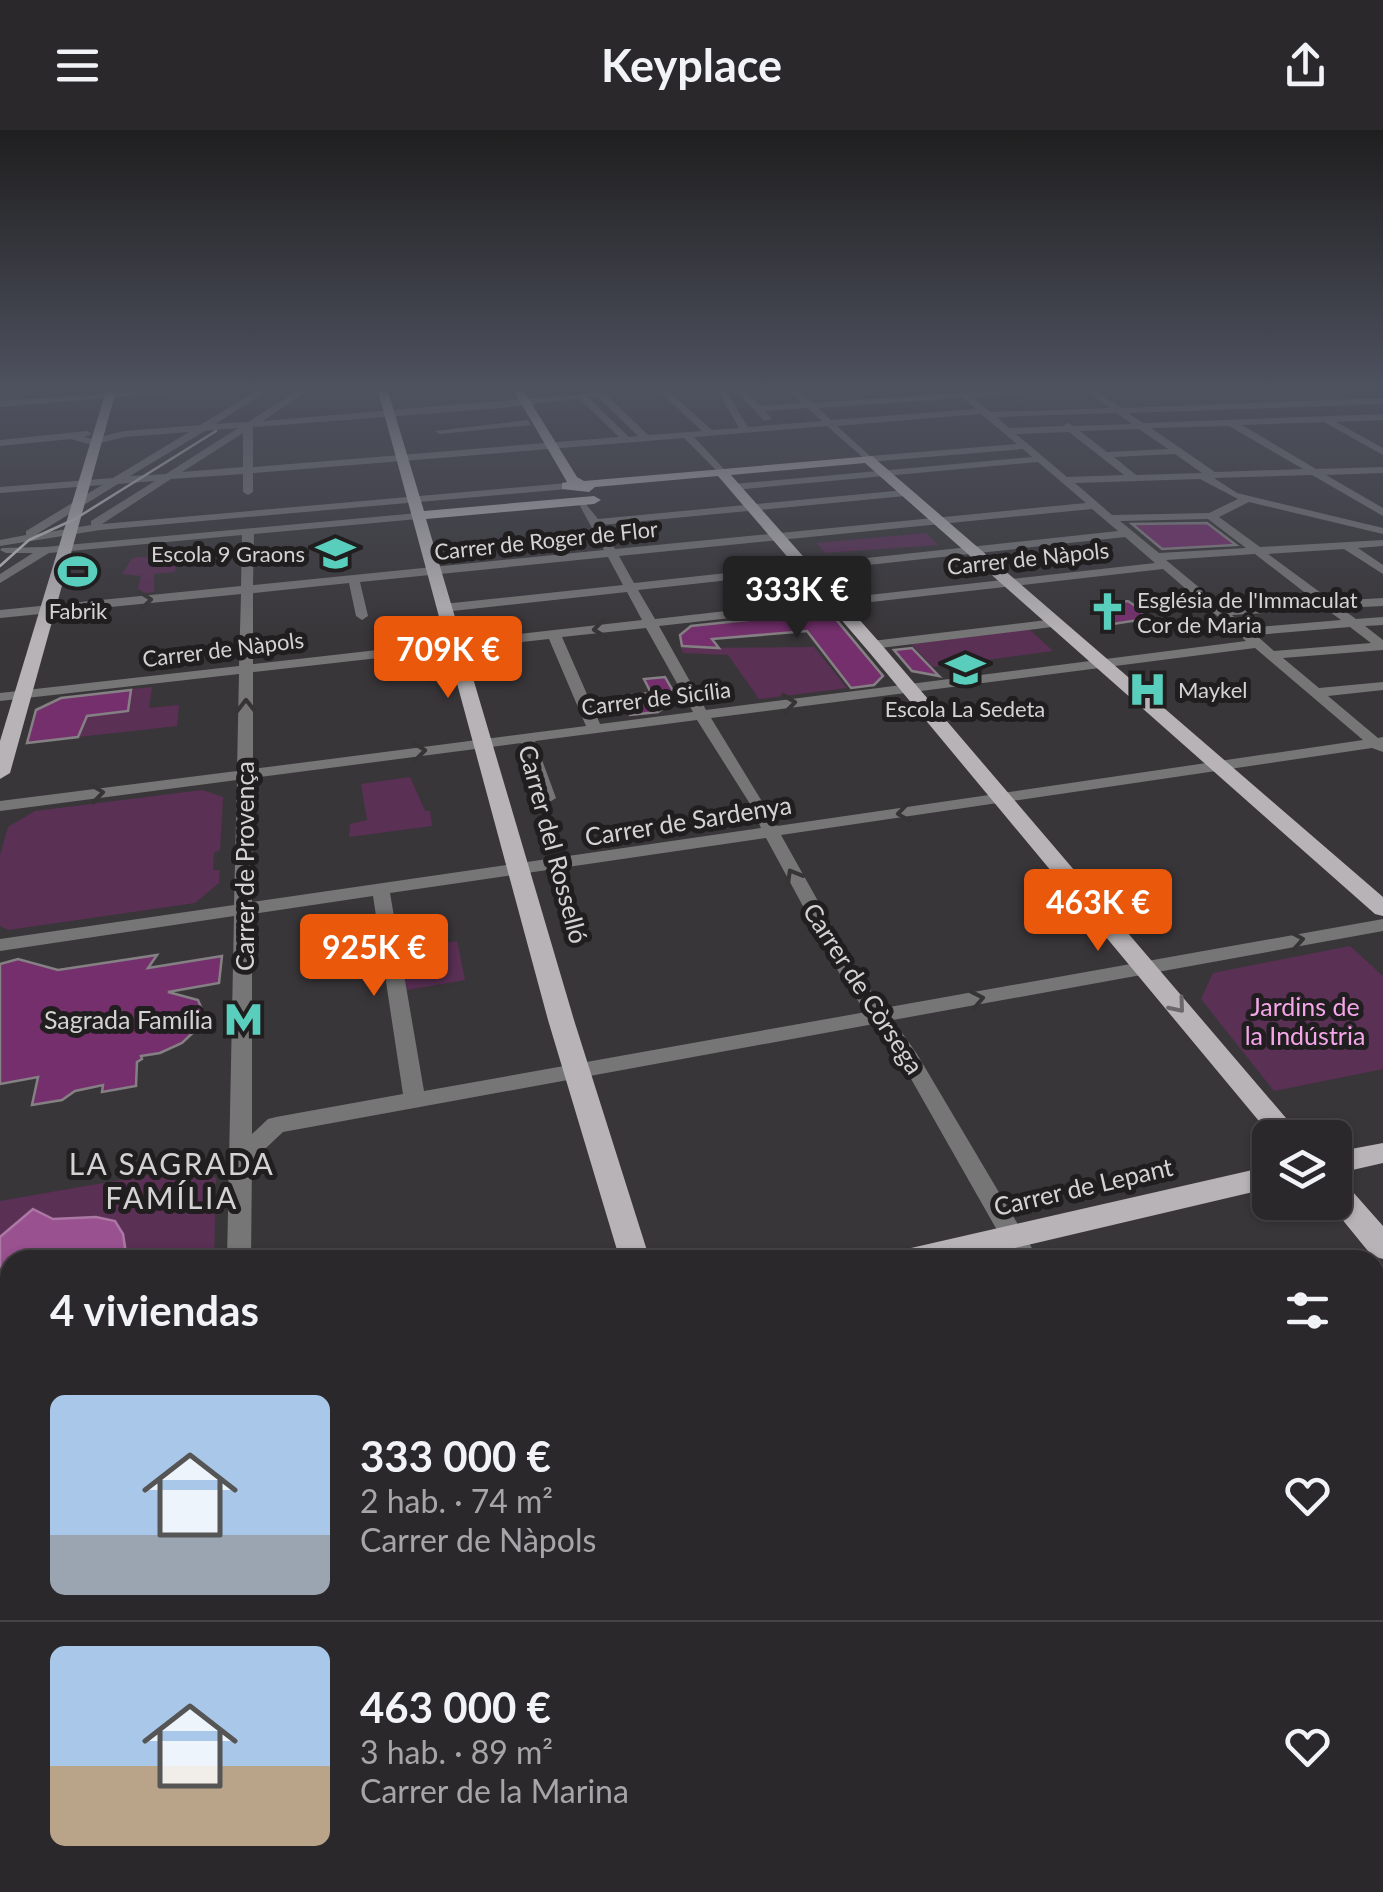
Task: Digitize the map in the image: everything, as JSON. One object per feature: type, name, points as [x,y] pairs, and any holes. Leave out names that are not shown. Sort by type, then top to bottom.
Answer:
[{"type":"main road","points":[[0,773],[88,473]]},
{"type":"main road","name":"Carrer del Rosselló","points":[[406,473],[518,870],[632,1250]]},
{"type":"main road","points":[[568,473],[574,484],[594,492],[583,502]]},
{"type":"main road","points":[[583,502],[564,494],[574,484],[706,473]]},
{"type":"main road","points":[[721,473],[726,488],[752,508],[836,602],[1274,1120]]},
{"type":"main road","points":[[884,474],[1383,909]]},
{"type":"main road","points":[[418,516],[701,490]]},
{"type":"main road","points":[[1352,1159],[1383,1153]]},
{"type":"main road","name":"Carrer de Lepant","points":[[1021,1249],[1252,1182]]},
{"type":"main road","points":[[1352,1211],[1383,1247]]},
{"type":"street","points":[[7,548],[128,473]]},
{"type":"street","points":[[0,579],[157,473]]},
{"type":"street","points":[[100,527],[94,526],[173,473]]},
{"type":"street","points":[[0,490],[206,473]]},
{"type":"street","points":[[248,473],[248,492]]},
{"type":"street","points":[[726,488],[892,473]]},
{"type":"street","points":[[1058,473],[1381,745]]},
{"type":"street","points":[[1127,473],[1133,478]]},
{"type":"street","points":[[1205,473],[1222,490],[1246,498],[1383,531]]},
{"type":"street","points":[[1066,480],[1283,473]]},
{"type":"street","points":[[1318,473],[1383,514]]},
{"type":"street","points":[[7,548],[100,527],[574,484]]},
{"type":"street","points":[[592,523],[905,493]]},
{"type":"street","points":[[1112,518],[1211,516],[1246,498]]},
{"type":"street","name":"Carrer de Còrsega","points":[[583,502],[701,714],[773,832],[783,858],[852,978],[914,1066],[1021,1249]]},
{"type":"street","name":"Carrer de Roger de Flor","points":[[0,614],[1096,505]]},
{"type":"street","points":[[1329,518],[1383,514]]},
{"type":"street","points":[[69,534],[248,531],[418,516]]},
{"type":"street","points":[[1211,516],[1383,646]]},
{"type":"street","name":"Carrer de Provença","points":[[239,1250],[240,1156],[232,1133],[244,938],[248,531]]},
{"type":"street","points":[[443,608],[1129,532]]},
{"type":"street","name":"Carrer de Nàpols","points":[[0,697],[1009,583],[1162,561],[1383,543]]},
{"type":"street","points":[[1348,546],[1383,570]]},
{"type":"street","points":[[7,548],[45,550]]},
{"type":"street","points":[[356,583],[362,616]]},
{"type":"street","points":[[1223,612],[1383,602]]},
{"type":"street","points":[[1246,632],[1383,621]]},
{"type":"street","points":[[872,645],[1055,623]]},
{"type":"street","points":[[554,634],[595,729]]},
{"type":"street","name":"Carrer de Sicília","points":[[0,806],[1259,644]]},
{"type":"street","points":[[1272,655],[1383,646]]},
{"type":"street","points":[[1316,692],[1383,686]]},
{"type":"street","points":[[526,737],[548,798]]},
{"type":"street","name":"Carrer de Sardenya","points":[[0,945],[1381,745]]},
{"type":"street","points":[[381,890],[415,1100]]},
{"type":"street","points":[[240,1156],[276,1125],[1383,925]]},
{"type":"green space","points":[[926,533],[938,545],[825,553],[816,543]]},
{"type":"green space","points":[[178,554],[175,572],[154,574],[154,592],[137,594],[141,576],[122,574],[132,558]]},
{"type":"green space","points":[[1028,628],[1053,651],[933,667],[910,643]]},
{"type":"green space","points":[[814,647],[847,688],[759,699],[728,655],[683,653],[681,648]]},
{"type":"green space","points":[[152,687],[149,708],[179,705],[177,726],[78,737],[83,715],[128,709],[131,689]]},
{"type":"green space","points":[[410,777],[425,811],[430,811],[432,826],[349,837],[350,824],[367,820],[361,784]]},
{"type":"green space","points":[[202,790],[223,797],[220,850],[214,853],[213,870],[220,870],[219,883],[195,903],[8,930],[0,926],[0,855],[8,827],[35,811]]},
{"type":"green space","points":[[457,941],[465,980],[407,990],[400,951]]},
{"type":"green space","name":"Jardins de la Indústria","points":[[1350,946],[1383,976],[1383,1069],[1274,1091],[1201,999],[1213,973]]},
{"type":"green space","points":[[182,1159],[216,1178],[214,1250],[0,1250],[0,1201],[149,1175]]},
{"type":"shaded area","points":[[33,1209],[53,1219],[96,1217],[115,1221],[123,1234],[125,1250],[0,1250],[0,1237]]},
{"type":"building","points":[[1207,523],[1236,545],[1162,549],[1132,524]]},
{"type":"building","name":"Església de l'Immaculat Cor de Maria","points":[[1128,601],[1141,610],[1145,619],[1113,624],[1092,606]]},
{"type":"building","points":[[813,613],[834,617],[883,676],[874,685],[851,688],[807,631],[712,639],[719,648],[682,646],[680,635],[691,626]]},
{"type":"building","points":[[912,648],[939,676],[912,671],[894,650]]},
{"type":"building","points":[[665,677],[677,698],[658,712],[630,715],[621,696],[651,693],[644,679]]},
{"type":"building","points":[[131,690],[128,711],[87,716],[78,737],[27,743],[36,710],[61,698]]},
{"type":"building","points":[[157,955],[148,968],[222,956],[219,983],[168,992],[198,1000],[204,1014],[198,1028],[182,1043],[141,1056],[136,1086],[102,1092],[103,1085],[75,1091],[62,1100],[32,1105],[38,1077],[0,1084],[0,964],[18,959],[58,970]]},
{"type":"tram line","points":[[0,566],[29,540],[75,519],[148,473]]},
{"type":"place","name":"Escola 9 Graons","points":[[335,553]]},
{"type":"place","name":"Fabrik","points":[[78,571]]},
{"type":"place","name":"Església de l'Immaculat Cor de Maria","points":[[1107,612]]},
{"type":"place","name":"Escola La Sedeta","points":[[965,669]]},
{"type":"place","name":"Maykel","points":[[1148,689]]},
{"type":"place","name":"Sagrada Família","points":[[243,1019]]},
{"type":"district","name":"LA SAGRADA FAMÍLIA","points":[[172,1180]]}]
